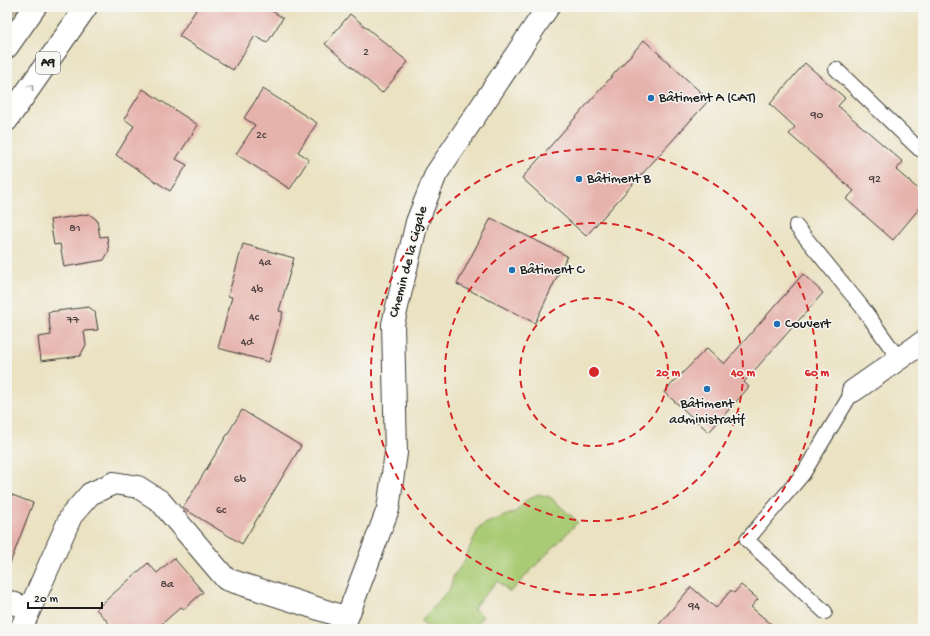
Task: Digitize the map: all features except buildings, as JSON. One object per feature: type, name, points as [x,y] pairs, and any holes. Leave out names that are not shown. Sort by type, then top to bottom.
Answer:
[{"type":"main road","points":[[7,47],[35,7]]},
{"type":"main road","name":"A9","points":[[7,120],[86,7]]},
{"type":"main road","name":"Chemin de la Cigale","points":[[29,609],[71,516],[90,494],[114,484],[138,487],[160,501],[226,579],[344,623],[388,509],[396,453],[393,324],[417,222],[436,174],[548,7]]},
{"type":"main road","points":[[853,391],[923,342]]},
{"type":"main road","points":[[7,601],[29,609],[21,629]]},
{"type":"lane","points":[[836,69],[919,149],[923,150]]},
{"type":"lane","points":[[796,226],[862,307],[899,359]]},
{"type":"lane","points":[[825,612],[747,540],[803,474],[853,391]]},
{"type":"green space","points":[[538,494],[550,497],[578,522],[510,592],[497,581],[475,606],[474,609],[483,616],[473,629],[430,629],[421,621],[450,588],[454,575],[464,562],[479,528],[484,524],[515,512],[528,499]]},
{"type":"tunnel","points":[[7,17],[32,7]]},
{"type":"place","name":"Bâtiment A (CAT)","points":[[651,98]]},
{"type":"place","name":"Bâtiment B","points":[[579,179]]},
{"type":"place","name":"Bâtiment C","points":[[512,270]]},
{"type":"place","name":"Couvert","points":[[777,324]]},
{"type":"place","name":"Bâtiment administratif","points":[[707,389]]}]
